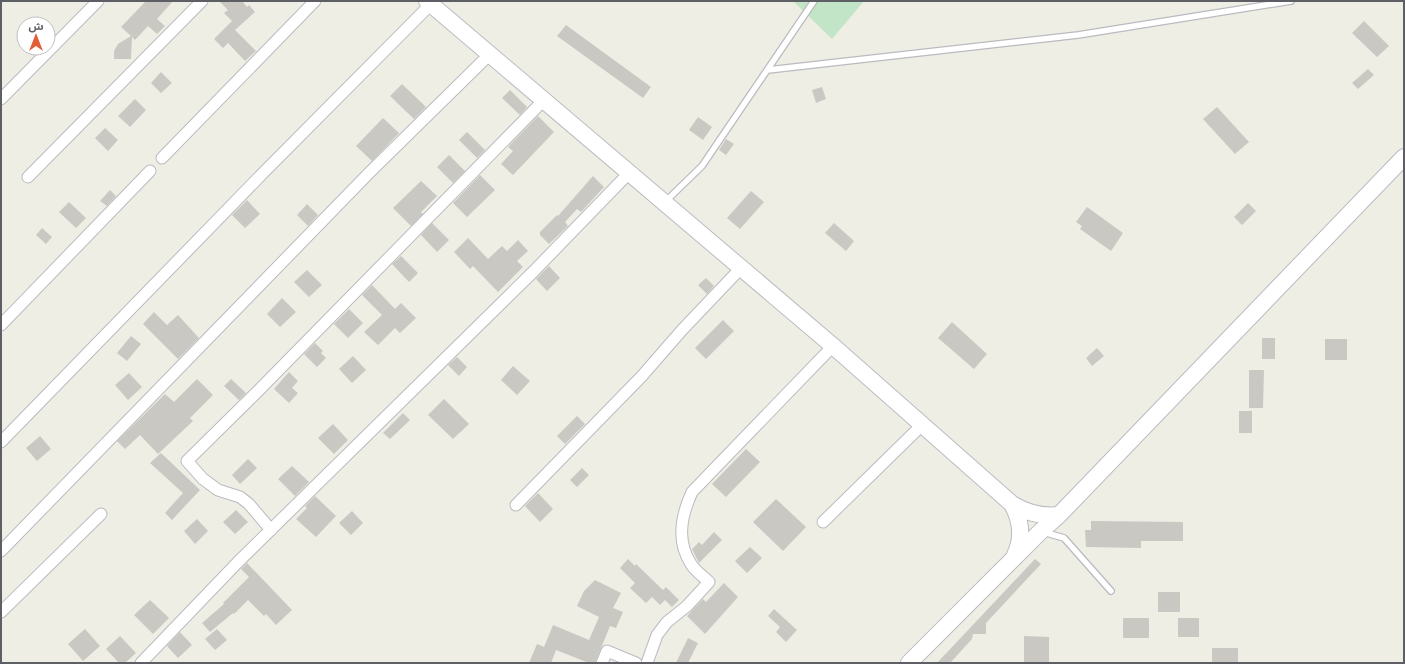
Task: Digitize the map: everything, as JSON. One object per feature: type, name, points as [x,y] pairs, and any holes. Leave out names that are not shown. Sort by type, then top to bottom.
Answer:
[{"type":"street","points":[[1,99],[98,1]]},
{"type":"street","points":[[28,177],[202,1]]},
{"type":"street","points":[[162,158],[315,1]]},
{"type":"street","points":[[1,442],[429,3],[630,172],[833,346],[1012,504],[1022,510],[1034,514],[1059,515]]},
{"type":"street","points":[[1,552],[370,172],[490,54]]},
{"type":"street","points":[[271,530],[249,504],[240,497],[218,490],[203,479],[187,461],[256,394],[544,100]]},
{"type":"street","points":[[909,663],[1041,531],[1059,515],[1404,157]]},
{"type":"street","points":[[1,325],[150,171]]},
{"type":"street","points":[[141,663],[232,568],[534,271],[630,172]]},
{"type":"street","points":[[516,505],[642,376],[682,330],[741,268]]},
{"type":"street","points":[[647,663],[657,635],[667,622],[687,606],[709,582],[692,565],[683,549],[681,527],[685,507],[692,492],[833,346]]},
{"type":"street","points":[[824,522],[922,425]]},
{"type":"street","points":[[1012,504],[1016,511],[1020,526],[1020,543],[1014,558]]},
{"type":"street","points":[[1,612],[101,514]]},
{"type":"street","points":[[602,663],[607,650],[636,663]]},
{"type":"lane","points":[[665,202],[702,166],[814,1]]},
{"type":"lane","points":[[768,70],[1078,35],[1291,1]]},
{"type":"lane","points":[[1041,531],[1064,538],[1111,590]]},
{"type":"green space","points":[[793,1],[864,1],[832,39]]},
{"type":"building","points":[[146,1],[173,1],[157,19],[165,26],[157,34],[148,26],[135,40],[132,37],[131,59],[114,59],[114,51],[118,44],[131,36],[121,27]]},
{"type":"building","points":[[219,1],[242,1],[247,7],[249,5],[255,12],[235,30],[256,51],[245,61],[228,43],[223,48],[214,39],[232,21],[224,13],[228,10]]},
{"type":"building","points":[[1364,21],[1389,46],[1377,57],[1352,33]]},
{"type":"building","points":[[566,25],[651,87],[643,98],[557,36]]},
{"type":"building","points":[[1368,69],[1374,75],[1358,89],[1352,83]]},
{"type":"building","points":[[161,72],[172,83],[161,93],[151,83]]},
{"type":"building","points":[[402,84],[426,107],[414,119],[390,96]]},
{"type":"building","points":[[822,87],[826,99],[816,103],[812,90]]},
{"type":"building","points":[[510,90],[527,107],[520,115],[502,98]]},
{"type":"building","points":[[135,99],[146,110],[130,127],[118,116]]},
{"type":"building","points":[[1217,107],[1249,142],[1235,154],[1203,119]]},
{"type":"building","points":[[538,116],[554,132],[513,175],[501,164],[513,151],[508,147]]},
{"type":"building","points":[[698,117],[712,127],[703,140],[689,130]]},
{"type":"building","points":[[383,118],[399,133],[372,161],[356,146]]},
{"type":"building","points":[[105,128],[118,140],[108,151],[95,138]]},
{"type":"building","points":[[467,132],[485,150],[477,158],[459,140]]},
{"type":"building","points":[[726,139],[734,144],[726,155],[719,150]]},
{"type":"building","points":[[449,155],[465,171],[453,183],[437,167]]},
{"type":"building","points":[[480,175],[495,190],[467,217],[453,203]]},
{"type":"building","points":[[593,176],[604,187],[581,212],[577,209],[565,222],[568,226],[549,244],[540,235],[540,232],[557,215],[558,216]]},
{"type":"building","points":[[421,181],[437,196],[421,212],[423,214],[411,226],[393,208]]},
{"type":"building","points":[[110,190],[116,196],[107,206],[100,201]]},
{"type":"building","points":[[751,191],[764,202],[740,229],[727,218]]},
{"type":"building","points":[[247,200],[260,214],[245,228],[232,215]]},
{"type":"building","points":[[69,202],[86,218],[76,228],[59,212]]},
{"type":"building","points":[[1248,203],[1256,211],[1242,225],[1234,217]]},
{"type":"building","points":[[307,204],[318,215],[308,226],[297,215]]},
{"type":"building","points":[[1087,207],[1123,233],[1111,251],[1080,229],[1082,226],[1076,222]]},
{"type":"building","points":[[432,223],[449,240],[437,252],[421,235]]},
{"type":"building","points":[[834,223],[854,241],[846,251],[825,233]]},
{"type":"building","points":[[42,228],[52,237],[46,244],[36,235]]},
{"type":"building","points":[[468,238],[488,259],[502,246],[507,251],[518,240],[528,251],[517,261],[523,267],[498,292],[473,266],[470,269],[454,252]]},
{"type":"building","points":[[401,256],[418,273],[409,282],[392,264]]},
{"type":"building","points":[[549,266],[560,278],[547,291],[536,279]]},
{"type":"building","points":[[307,270],[322,285],[309,297],[294,282]]},
{"type":"building","points":[[706,278],[714,286],[707,294],[698,285]]},
{"type":"building","points":[[372,285],[395,309],[401,303],[416,318],[400,333],[395,328],[378,345],[364,332],[382,315],[362,295]]},
{"type":"building","points":[[282,298],[296,312],[280,327],[267,314]]},
{"type":"building","points":[[349,309],[363,323],[348,338],[334,324]]},
{"type":"building","points":[[154,312],[167,325],[178,315],[199,338],[178,359],[143,324]]},
{"type":"building","points":[[723,320],[734,331],[706,359],[695,348]]},
{"type":"building","points":[[952,322],[987,354],[974,369],[938,338]]},
{"type":"building","points":[[131,336],[141,344],[127,361],[117,353]]},
{"type":"building","points":[[1262,338],[1275,338],[1275,359],[1262,359]]},
{"type":"building","points":[[1325,339],[1347,339],[1347,360],[1325,360]]},
{"type":"building","points":[[315,343],[323,351],[321,353],[326,358],[317,367],[304,354]]},
{"type":"building","points":[[1097,348],[1104,356],[1092,366],[1086,358]]},
{"type":"building","points":[[353,356],[366,370],[352,383],[339,369]]},
{"type":"building","points":[[457,357],[467,367],[459,376],[448,365]]},
{"type":"building","points":[[513,366],[530,381],[517,395],[501,380]]},
{"type":"building","points":[[1249,370],[1264,370],[1263,408],[1249,408]]},
{"type":"building","points":[[289,372],[298,381],[292,388],[298,393],[289,403],[274,389]]},
{"type":"building","points":[[129,373],[142,387],[128,400],[115,385]]},
{"type":"building","points":[[197,379],[213,395],[190,418],[193,421],[158,454],[140,435],[125,449],[117,441],[165,394],[174,402]]},
{"type":"building","points":[[231,379],[246,393],[239,400],[224,386]]},
{"type":"building","points":[[444,399],[469,424],[453,439],[428,415]]},
{"type":"building","points":[[1239,411],[1252,411],[1252,433],[1239,433]]},
{"type":"building","points":[[403,413],[410,420],[390,439],[383,433]]},
{"type":"building","points":[[577,416],[585,424],[565,444],[557,436]]},
{"type":"building","points":[[333,424],[348,440],[334,454],[318,438]]},
{"type":"building","points":[[40,436],[51,449],[37,461],[26,448]]},
{"type":"building","points":[[746,449],[760,462],[726,497],[712,484]]},
{"type":"building","points":[[161,453],[200,490],[172,520],[165,513],[183,493],[150,463]]},
{"type":"building","points":[[248,459],[257,468],[240,484],[232,475]]},
{"type":"building","points":[[292,466],[309,482],[295,496],[278,479]]},
{"type":"building","points":[[582,468],[589,475],[577,487],[570,480]]},
{"type":"building","points":[[538,493],[553,509],[540,522],[525,506]]},
{"type":"building","points":[[315,496],[336,516],[316,537],[296,519],[307,508],[305,506]]},
{"type":"building","points":[[776,499],[806,527],[783,551],[753,522]]},
{"type":"building","points":[[236,510],[248,522],[235,534],[223,522]]},
{"type":"building","points":[[352,511],[363,523],[351,535],[339,523]]},
{"type":"building","points":[[197,519],[208,531],[195,544],[184,531]]},
{"type":"building","points":[[1091,521],[1183,522],[1183,541],[1141,541],[1141,548],[1086,547],[1085,530],[1091,530]]},
{"type":"building","points":[[714,532],[722,540],[699,563],[692,549],[699,542],[702,545]]},
{"type":"building","points":[[750,547],[762,558],[747,573],[735,561]]},
{"type":"building","points":[[628,559],[635,566],[636,564],[663,590],[666,587],[679,600],[672,607],[665,600],[660,605],[652,597],[646,603],[630,588],[635,583],[620,568]]},
{"type":"building","points":[[1035,559],[1041,564],[986,623],[986,634],[973,634],[972,639],[950,663],[937,663]]},
{"type":"building","points":[[247,563],[292,610],[276,625],[266,614],[264,616],[248,600],[234,614],[233,613],[210,632],[202,623],[224,604],[223,603],[249,577],[241,569]]},
{"type":"building","points":[[595,580],[621,593],[613,608],[623,612],[616,628],[610,626],[595,663],[589,663],[556,650],[551,663],[529,663],[537,644],[544,647],[553,625],[589,640],[599,617],[577,606],[584,591]]},
{"type":"building","points":[[724,583],[738,597],[705,634],[687,616],[703,599],[706,602]]},
{"type":"building","points":[[1158,592],[1180,592],[1180,612],[1158,612]]},
{"type":"building","points":[[150,600],[169,618],[153,634],[134,615]]},
{"type":"building","points":[[774,609],[797,630],[786,642],[776,632],[780,627],[768,616]]},
{"type":"building","points":[[1123,618],[1149,618],[1149,638],[1123,638]]},
{"type":"building","points":[[1178,618],[1199,618],[1199,637],[1178,637]]},
{"type":"building","points":[[85,629],[100,646],[83,661],[68,644]]},
{"type":"building","points":[[217,629],[227,640],[215,650],[205,639]]},
{"type":"building","points":[[180,632],[192,645],[178,658],[167,646]]},
{"type":"building","points":[[120,636],[136,653],[125,663],[119,663],[106,649]]},
{"type":"building","points":[[1024,636],[1049,637],[1049,663],[1024,663]]},
{"type":"building","points":[[688,638],[698,643],[688,663],[676,663]]},
{"type":"building","points":[[1212,648],[1238,648],[1238,663],[1212,663]]}]
